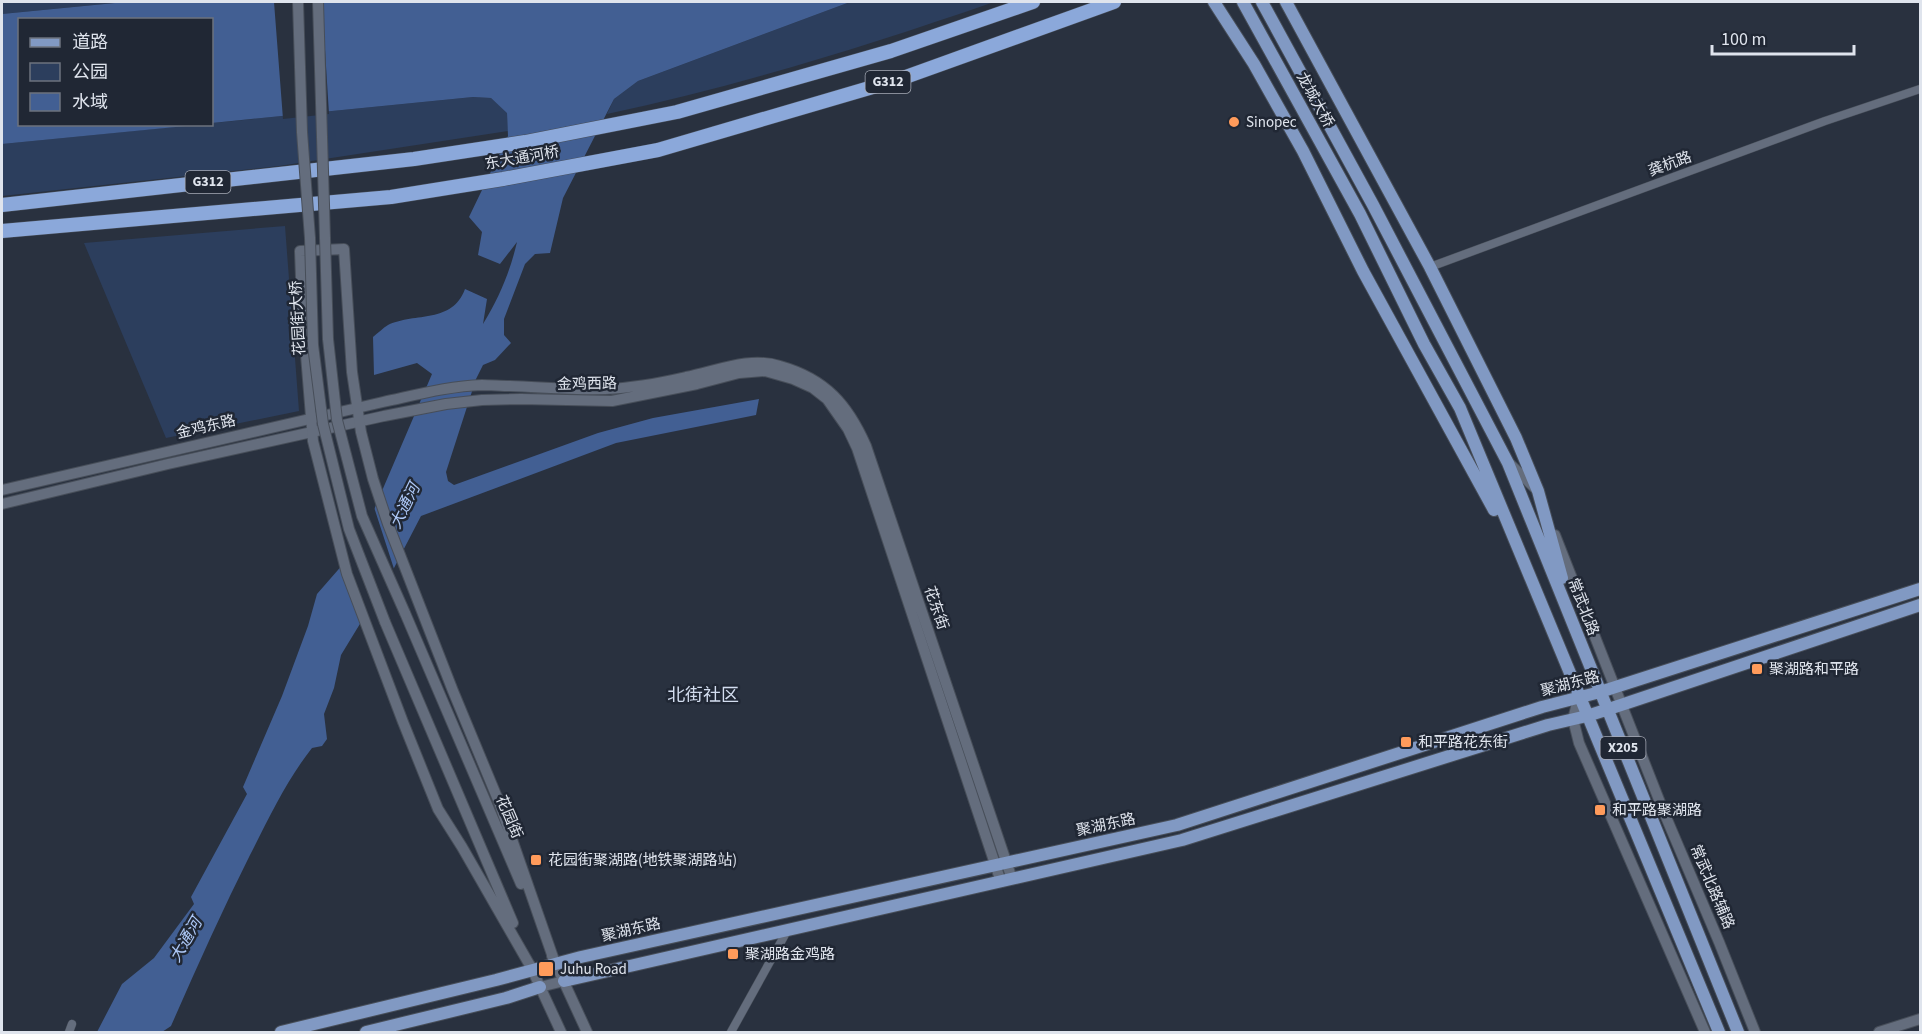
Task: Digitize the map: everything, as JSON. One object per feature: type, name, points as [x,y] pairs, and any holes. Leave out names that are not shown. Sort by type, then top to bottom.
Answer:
[{"type":"highway","name":"东大通河桥","points":[[2,205],[414,159],[525,142],[677,112],[891,51],[1033,2]]},
{"type":"highway","name":"东大通河桥","points":[[2,231],[391,197],[658,150],[900,79],[1114,2]]},
{"type":"main road","name":"花园街大桥","points":[[298,2],[313,345],[323,424],[349,529],[385,622],[532,969]]},
{"type":"main road","name":"花园街大桥","points":[[318,2],[328,339],[337,420],[362,516],[405,614]]},
{"type":"main road","points":[[1214,2],[1254,64],[1303,151],[1363,271],[1521,561]]},
{"type":"main road","name":"龙城大桥","points":[[1243,2],[1360,214],[1460,408],[1521,561]]},
{"type":"main road","name":"龙城大桥","points":[[1262,2],[1373,205]]},
{"type":"main road","points":[[1286,2],[1430,267],[1516,438],[1538,491],[1581,643]]},
{"type":"main road","name":"常武北路","points":[[1373,205],[1508,463],[1738,1032]]},
{"type":"main road","points":[[555,963],[499,802],[402,561],[373,479],[357,408],[349,337],[344,249],[300,251],[310,419],[321,479],[342,558],[438,809],[532,969],[561,1032]]},
{"type":"main road","name":"金鸡西路","points":[[418,395],[483,385],[606,389],[677,379],[734,365],[757,363],[778,365],[795,375]]},
{"type":"main road","name":"金鸡西路","points":[[413,410],[482,400],[612,401],[739,373],[765,371],[795,375]]},
{"type":"main road","name":"花东街","points":[[795,375],[811,378],[831,392],[846,408],[866,446],[1006,881]]},
{"type":"main road","name":"金鸡东路","points":[[2,490],[418,395]]},
{"type":"main road","name":"金鸡东路","points":[[2,504],[413,410]]},
{"type":"main road","name":"常武北路辅路","points":[[1508,463],[1538,491],[1621,705],[1755,1032]]},
{"type":"main road","name":"X205","points":[[1521,561],[1719,1032]]},
{"type":"main road","name":"聚湖东路","points":[[281,1032],[496,980],[555,963],[1177,825],[1920,589]]},
{"type":"main road","points":[[366,1032],[506,998],[564,981],[1182,840],[1548,725],[1607,710],[1920,606]]},
{"type":"main road","name":"花园街","points":[[405,614],[587,1032]]},
{"type":"main road","points":[[1579,696],[1573,719],[1587,762],[1705,1032]]},
{"type":"main road","points":[[1879,1032],[1920,1019]]},
{"type":"street","name":"龚杭路","points":[[1430,267],[1825,121],[1920,89]]},
{"type":"street","points":[[731,1032],[787,931]]},
{"type":"green space","points":[[2,2],[125,2],[2,14]]},
{"type":"green space","points":[[850,2],[994,2],[802,64],[705,91],[607,114],[614,99],[638,81]]},
{"type":"green space","points":[[473,97],[491,98],[507,112],[508,131],[279,166],[2,196],[2,144],[182,126],[213,126],[213,123]]},
{"type":"green space","points":[[285,226],[299,411],[166,438],[84,243]]},
{"type":"water","name":"大通河","points":[[125,2],[850,2],[638,81],[614,99],[563,198],[550,253],[535,254],[525,264],[504,319],[504,335],[511,343],[495,360],[483,365],[476,379],[446,472],[448,481],[454,485],[598,433],[653,418],[759,399],[756,415],[616,443],[421,516],[394,568],[341,655],[334,688],[324,714],[327,739],[322,746],[312,748],[278,800],[229,897],[171,1026],[162,1032],[97,1032],[122,984],[154,958],[194,904],[191,897],[247,794],[243,787],[282,696],[308,626],[317,594],[358,547],[432,374],[417,363],[374,375],[373,337],[388,325],[432,315],[451,308],[465,289],[487,299],[483,324],[503,284],[517,242],[500,264],[478,255],[482,232],[469,217],[508,136],[507,113],[491,98],[473,97],[213,123],[213,18],[18,18],[18,126],[186,126],[2,144],[2,14]]},
{"type":"pier","points":[[274,2],[322,2],[329,114],[283,119]]},
{"type":"pier","points":[[373,504],[395,572],[364,623],[343,560],[355,546]]},
{"type":"place","name":"Sinopec","points":[[1234,122]]},
{"type":"place","name":"聚湖路和平路","points":[[1757,669]]},
{"type":"place","name":"和平路花东街","points":[[1406,742]]},
{"type":"place","name":"和平路聚湖路","points":[[1600,810]]},
{"type":"place","name":"花园街聚湖路(地铁聚湖路站)","points":[[536,860]]},
{"type":"place","name":"聚湖路金鸡路","points":[[733,954]]},
{"type":"place","name":"Juhu Road","points":[[546,969]]},
{"type":"district","name":"北街社区","points":[[703,695]]}]
